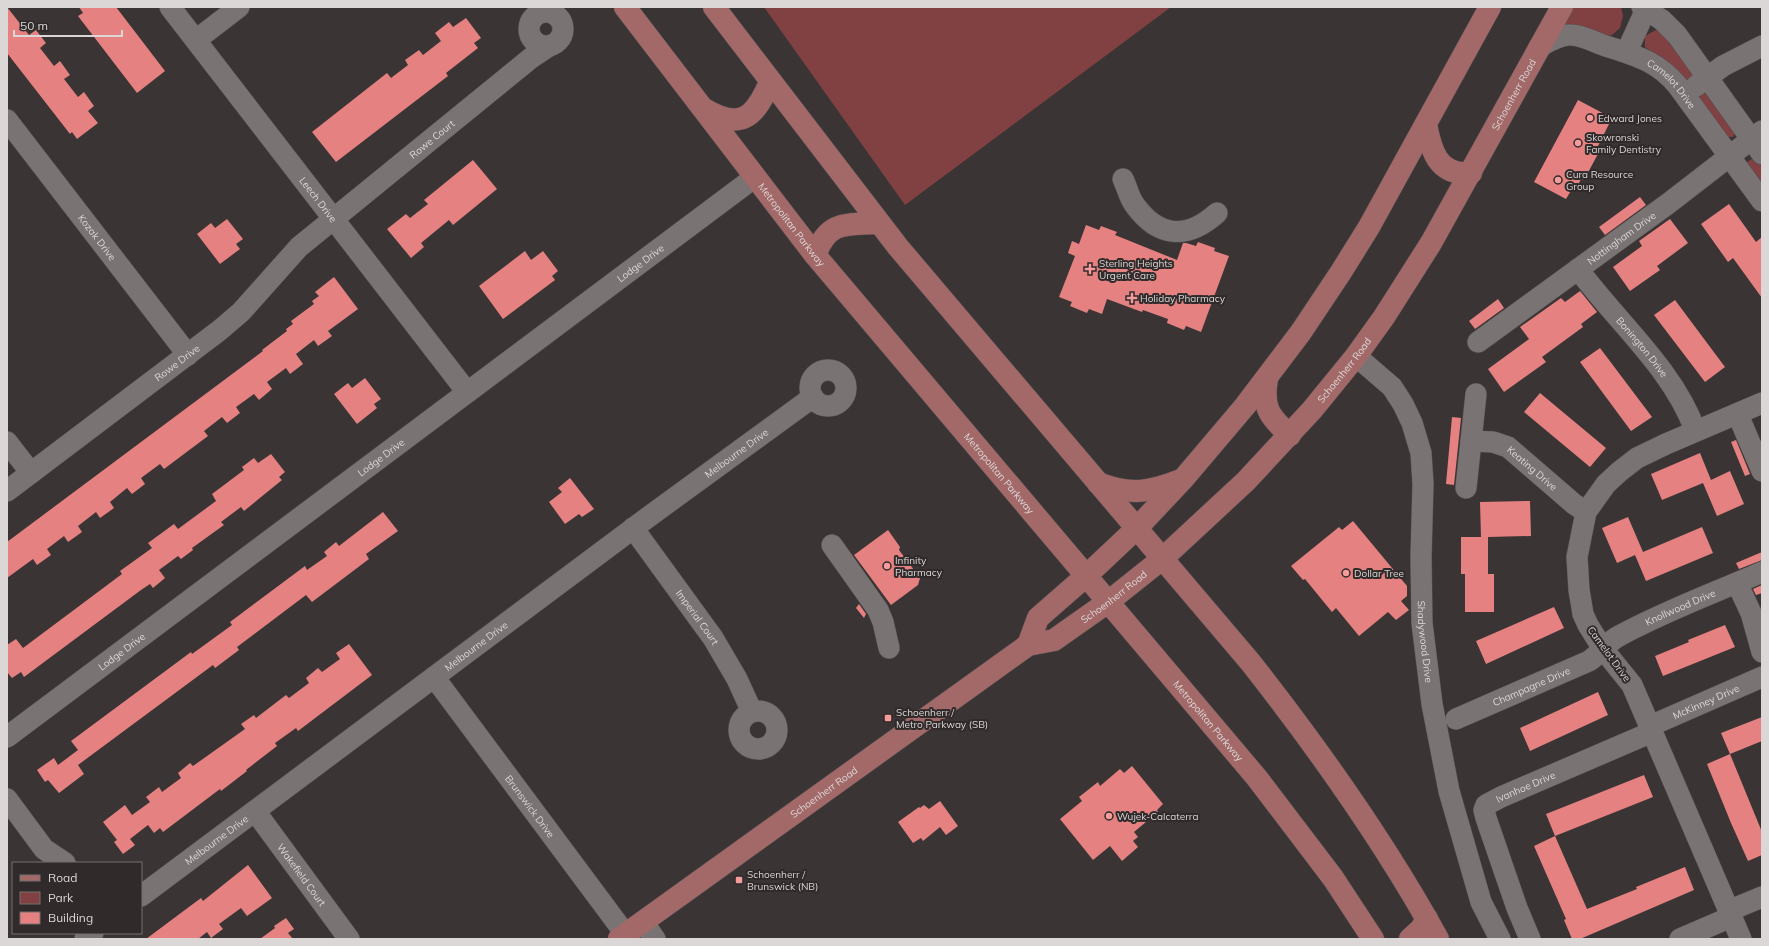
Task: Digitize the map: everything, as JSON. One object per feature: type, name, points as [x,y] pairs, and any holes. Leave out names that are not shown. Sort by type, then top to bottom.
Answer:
[{"type":"main road","name":"Metropolitan Parkway","points":[[625,7],[815,255],[1257,778],[1333,878],[1374,938]]},
{"type":"main road","points":[[714,7],[878,222],[1251,663],[1316,749],[1378,838],[1438,939]]},
{"type":"main road","points":[[1028,644],[1038,618],[1086,576],[1137,528],[1184,478],[1267,379],[1301,332],[1341,272],[1393,185],[1490,7]]},
{"type":"main road","name":"Schoenherr Road","points":[[625,937],[649,930],[1028,644],[1054,640],[1108,602],[1162,559],[1246,481],[1290,435],[1356,356],[1420,261],[1471,173],[1562,7]]},
{"type":"main road","points":[[701,107],[719,118],[730,120],[741,119],[750,114],[757,107],[764,97],[770,82]]},
{"type":"main road","points":[[1426,124],[1429,142],[1439,161],[1453,172],[1461,174],[1471,173]]},
{"type":"main road","points":[[815,255],[824,236],[837,227],[855,223],[878,222]]},
{"type":"main road","points":[[1267,379],[1265,393],[1268,412],[1273,419],[1290,435]]},
{"type":"main road","points":[[1098,483],[1113,489],[1137,492],[1160,488],[1184,478]]},
{"type":"main road","points":[[1410,939],[1427,919]]},
{"type":"street","name":"Leech Drive","points":[[170,7],[467,392]]},
{"type":"street","points":[[196,40],[239,7]]},
{"type":"street","points":[[1627,51],[1654,10],[1677,35],[1708,78],[1758,142]]},
{"type":"street","name":"Rowe Court","points":[[333,219],[531,58],[559,40],[563,29],[560,18],[555,14],[544,12],[534,16],[529,26],[533,47],[531,58]]},
{"type":"street","name":"Camelot Drive","points":[[1539,47],[1560,37],[1575,35],[1627,51],[1664,71],[1684,94],[1762,201]]},
{"type":"street","points":[[530,36],[538,44],[549,46]]},
{"type":"street","points":[[1684,94],[1730,62],[1762,46]]},
{"type":"street","name":"Kozak Drive","points":[[7,120],[188,355]]},
{"type":"street","name":"Nottingham Drive","points":[[1478,342],[1669,203],[1730,156],[1758,142]]},
{"type":"street","name":"Lodge Drive","points":[[7,737],[755,177]]},
{"type":"street","points":[[1124,179],[1134,203],[1152,225],[1170,232],[1184,230],[1204,224],[1217,213]]},
{"type":"street","name":"Rowe Drive","points":[[7,491],[220,330],[241,312],[299,246],[333,219]]},
{"type":"street","name":"Bonington Drive","points":[[1578,269],[1670,381],[1685,405],[1695,430]]},
{"type":"street","name":"Shadywood Drive","points":[[1356,356],[1392,387],[1409,417],[1421,452],[1423,484],[1420,557],[1422,615],[1432,704],[1449,791],[1481,902],[1500,939]]},
{"type":"street","points":[[1466,488],[1476,394]]},
{"type":"street","name":"Melbourne Drive","points":[[142,895],[633,528],[813,397]]},
{"type":"street","name":"Camelot Drive","points":[[1741,939],[1632,685],[1604,649],[1588,624],[1579,590],[1577,557],[1586,512],[1606,484],[1637,458],[1695,430],[1738,415],[1762,404]]},
{"type":"street","points":[[1738,415],[1762,471]]},
{"type":"street","name":"Keating Drive","points":[[1471,441],[1494,442],[1508,447],[1574,504],[1586,512]]},
{"type":"street","points":[[7,442],[31,473]]},
{"type":"street","name":"Imperial Court","points":[[633,528],[713,638],[737,679],[752,712]]},
{"type":"street","points":[[832,545],[878,610],[883,622],[889,648]]},
{"type":"street","name":"Knollwood Drive","points":[[1604,649],[1617,636],[1674,609],[1762,572]]},
{"type":"street","points":[[1737,583],[1751,613],[1762,652]]},
{"type":"street","name":"Champagne Drive","points":[[1456,719],[1589,661],[1604,649]]},
{"type":"street","name":"Brunswick Drive","points":[[434,677],[625,937]]},
{"type":"street","name":"McKinney Drive","points":[[1651,729],[1762,677]]},
{"type":"street","name":"Ivanhoe Drive","points":[[1530,939],[1517,908],[1486,818],[1484,810],[1486,805],[1501,796],[1651,729]]},
{"type":"street","points":[[7,799],[44,849],[64,862]]},
{"type":"street","name":"Wakefield Court","points":[[255,811],[349,939]]},
{"type":"street","points":[[1680,939],[1762,897]]},
{"type":"green space","points":[[764,7],[1171,7],[905,205]]},
{"type":"green space","points":[[1572,7],[1621,7],[1623,16],[1620,28],[1612,35],[1608,36],[1562,26]]},
{"type":"green space","points":[[1656,30],[1662,32],[1693,72],[1692,76],[1687,80],[1645,47],[1645,36]]},
{"type":"green space","points":[[1701,93],[1707,93],[1735,133],[1733,137],[1726,137],[1699,100]]},
{"type":"green space","points":[[1753,158],[1757,160],[1761,166],[1762,187],[1746,163]]},
{"type":"building","points":[[7,7],[29,35],[36,30],[46,43],[40,48],[54,66],[60,61],[70,75],[64,79],[78,97],[84,92],[94,106],[88,111],[98,123],[77,139],[72,132],[70,134],[7,53]]},
{"type":"building","points":[[79,7],[116,7],[165,71],[137,93],[78,16],[83,13]]},
{"type":"building","points":[[466,18],[481,38],[474,43],[478,48],[446,73],[448,76],[336,162],[312,132],[387,73],[391,78],[408,65],[405,60],[419,50],[423,55],[441,41],[435,33],[449,22],[453,27]]},
{"type":"building","points":[[1578,100],[1612,118],[1596,150],[1599,152],[1584,180],[1581,179],[1575,191],[1572,189],[1566,199],[1534,182]]},
{"type":"building","points":[[473,160],[497,189],[453,225],[449,220],[421,243],[424,247],[411,258],[387,229],[406,214],[410,218],[428,204],[424,200]]},
{"type":"building","points":[[1640,197],[1646,205],[1605,235],[1599,227]]},
{"type":"building","points":[[1729,204],[1756,242],[1762,237],[1762,298],[1733,258],[1728,262],[1701,224]]},
{"type":"building","points":[[227,219],[243,239],[236,244],[240,249],[220,264],[197,234],[211,223],[215,228]]},
{"type":"building","points":[[1670,219],[1688,243],[1657,266],[1660,270],[1630,291],[1613,267],[1642,246],[1639,241]]},
{"type":"building","points":[[1086,225],[1099,230],[1101,226],[1117,232],[1115,235],[1177,260],[1183,243],[1196,246],[1198,242],[1215,248],[1214,251],[1229,256],[1201,332],[1186,326],[1184,330],[1167,323],[1168,319],[1143,310],[1142,312],[1107,299],[1102,314],[1089,309],[1087,313],[1070,306],[1072,302],[1059,297],[1075,256],[1068,253],[1072,241],[1079,244]]},
{"type":"building","points":[[525,251],[531,260],[543,251],[558,271],[552,276],[555,280],[503,319],[479,286]]},
{"type":"building","points":[[334,277],[358,309],[328,331],[332,336],[318,346],[314,340],[296,354],[303,364],[290,374],[286,368],[267,382],[272,389],[259,400],[254,394],[236,407],[240,413],[227,423],[222,417],[204,431],[208,436],[164,469],[160,464],[141,478],[145,484],[132,494],[127,488],[110,502],[114,508],[100,518],[96,512],[78,526],[82,532],[68,542],[64,536],[47,549],[51,555],[37,565],[33,559],[7,578],[7,542],[263,351],[262,350],[287,331],[286,329],[293,324],[291,321],[314,304],[312,301],[319,296],[315,292]]},
{"type":"building","points":[[1580,291],[1597,312],[1581,324],[1583,327],[1542,357],[1546,362],[1504,392],[1488,369],[1529,339],[1520,327],[1561,298],[1565,302]]},
{"type":"building","points":[[1498,299],[1504,308],[1475,329],[1469,321]]},
{"type":"building","points":[[1675,300],[1725,367],[1705,382],[1654,315]]},
{"type":"building","points":[[1600,348],[1652,417],[1631,431],[1580,362]]},
{"type":"building","points":[[365,378],[381,399],[374,404],[377,408],[357,424],[334,394],[348,383],[352,388]]},
{"type":"building","points":[[1540,393],[1606,448],[1590,467],[1524,412]]},
{"type":"building","points":[[1452,417],[1461,418],[1454,485],[1446,484]]},
{"type":"building","points":[[1736,440],[1750,474],[1745,476],[1731,442]]},
{"type":"building","points":[[1700,453],[1711,480],[1730,471],[1744,504],[1717,516],[1703,483],[1662,500],[1651,474]]},
{"type":"building","points":[[271,454],[285,472],[279,477],[282,480],[244,511],[241,507],[221,522],[224,525],[192,548],[193,550],[181,559],[178,556],[159,570],[165,578],[153,588],[150,584],[141,590],[24,677],[21,672],[12,678],[7,672],[7,645],[16,639],[23,648],[122,574],[120,571],[152,548],[148,543],[174,524],[178,529],[216,501],[212,494],[244,470],[242,467],[254,458],[258,463]]},
{"type":"building","points":[[570,478],[594,509],[582,517],[579,514],[565,524],[549,502],[562,492],[558,488]]},
{"type":"building","points":[[1530,501],[1531,536],[1488,537],[1488,574],[1494,574],[1494,612],[1465,612],[1465,574],[1461,574],[1461,537],[1481,537],[1480,502]]},
{"type":"building","points":[[383,512],[398,531],[366,554],[369,559],[312,602],[306,595],[237,647],[239,650],[215,668],[213,665],[78,765],[84,774],[59,793],[48,780],[45,782],[37,770],[54,758],[58,765],[78,750],[71,741],[191,652],[192,654],[232,625],[230,622],[305,566],[307,570],[327,556],[324,552],[336,542],[339,546]]},
{"type":"building","points":[[1628,517],[1643,552],[1702,527],[1713,553],[1646,581],[1635,555],[1617,563],[1602,528]]},
{"type":"building","name":"Dollar Tree","points":[[1353,521],[1407,586],[1407,596],[1401,601],[1409,610],[1396,620],[1388,612],[1359,636],[1336,608],[1332,612],[1305,579],[1303,580],[1291,566],[1339,527],[1342,530]]},
{"type":"building","name":"Infinity Pharmacy","points":[[888,530],[900,547],[899,550],[920,578],[918,585],[891,605],[854,555]]},
{"type":"building","points":[[1762,552],[1762,560],[1739,569],[1736,563]]},
{"type":"building","points":[[1762,585],[1762,593],[1756,595],[1753,589]]},
{"type":"building","points":[[859,604],[866,614],[864,618],[856,608]]},
{"type":"building","points":[[1554,607],[1564,628],[1486,664],[1476,641]]},
{"type":"building","points":[[1725,625],[1735,647],[1663,676],[1655,656],[1689,642],[1688,640]]},
{"type":"building","points":[[349,644],[372,675],[298,731],[296,728],[275,743],[277,746],[246,770],[247,771],[221,791],[220,789],[163,832],[160,828],[154,833],[148,825],[130,839],[135,845],[123,854],[114,842],[117,840],[103,822],[125,805],[132,815],[150,802],[146,797],[159,787],[162,792],[181,778],[178,773],[190,763],[193,766],[245,729],[241,724],[254,715],[256,718],[286,695],[289,698],[309,683],[306,678],[318,668],[322,672],[340,659],[336,653]]},
{"type":"building","points":[[1598,692],[1608,715],[1530,751],[1520,728]]},
{"type":"building","points":[[1762,717],[1762,741],[1730,754],[1721,733]]},
{"type":"building","points":[[1730,754],[1762,832],[1762,855],[1748,861],[1707,764]]},
{"type":"building","name":"Wujek-Calcaterra","points":[[1132,766],[1163,804],[1157,810],[1158,812],[1134,832],[1138,837],[1133,841],[1138,847],[1122,861],[1110,846],[1093,860],[1060,819],[1082,801],[1079,797],[1098,782],[1100,786],[1120,769],[1124,773]]},
{"type":"building","points":[[1644,775],[1653,797],[1555,836],[1546,814]]},
{"type":"building","points":[[940,801],[958,826],[946,835],[940,827],[923,841],[921,838],[913,843],[898,822],[919,807],[920,808],[924,805],[929,809]]},
{"type":"building","points":[[1555,836],[1587,909],[1637,889],[1636,887],[1685,867],[1694,890],[1580,939],[1572,939],[1564,920],[1566,919],[1534,846]]},
{"type":"building","points":[[248,865],[272,898],[247,916],[241,908],[219,924],[223,929],[211,938],[207,932],[198,939],[146,939],[201,898],[203,901]]},
{"type":"building","points":[[286,918],[294,929],[288,933],[293,939],[260,939],[275,928],[274,926]]},
{"type":"place","name":"Edward Jones","points":[[1590,118]]},
{"type":"place","name":"Skowronski Family Dentistry","points":[[1578,143]]},
{"type":"place","name":"Cura Resource Group","points":[[1558,180]]},
{"type":"place","name":"Sterling Heights Urgent Care","points":[[1090,269]]},
{"type":"place","name":"Holiday Pharmacy","points":[[1132,298]]},
{"type":"place","name":"Infinity Pharmacy","points":[[887,566]]},
{"type":"place","name":"Dollar Tree","points":[[1346,573]]},
{"type":"place","name":"Schoenherr / Metro Parkway (SB)","points":[[888,718]]},
{"type":"place","name":"Wujek-Calcaterra","points":[[1109,816]]},
{"type":"place","name":"Schoenherr / Brunswick (NB)","points":[[739,880]]}]
